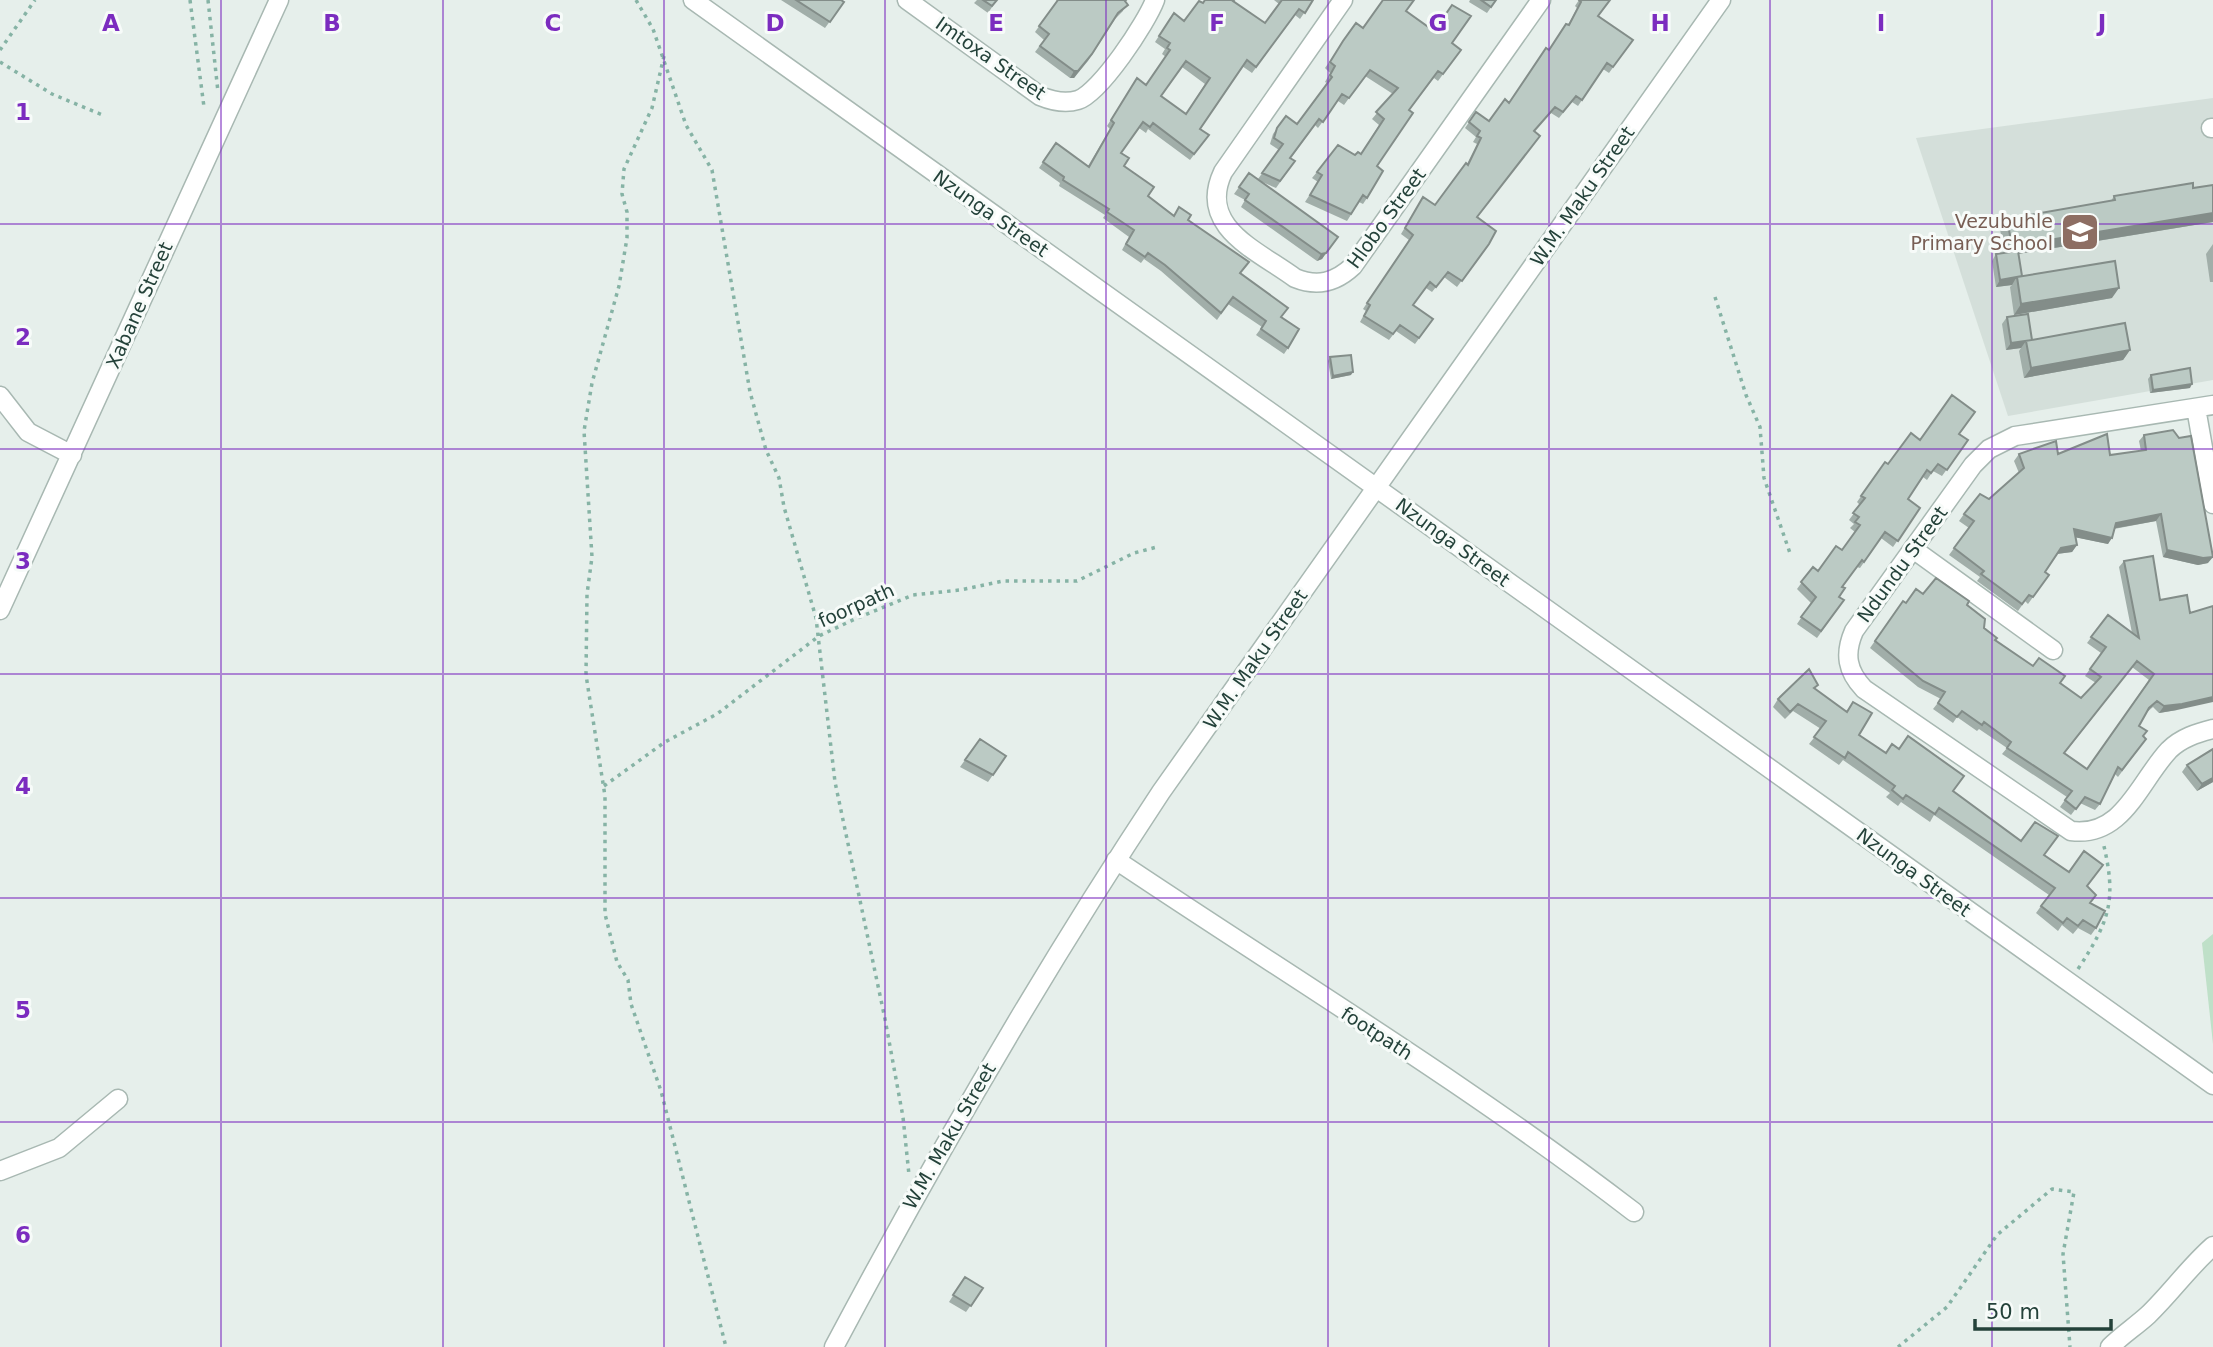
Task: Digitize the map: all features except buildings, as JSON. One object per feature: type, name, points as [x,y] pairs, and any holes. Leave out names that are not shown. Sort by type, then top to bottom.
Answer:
[{"type":"street","name":"Xabane Street","points":[[0,610],[279,0]]},
{"type":"street","name":"Nzunga Street","points":[[693,0],[2213,1085]]},
{"type":"street","name":"Imtoxa Street","points":[[907,0],[1040,96],[1064,102],[1077,100],[1097,86],[1147,17],[1155,0]]},
{"type":"street","name":"Hlobo Street","points":[[1343,0],[1223,172],[1215,194],[1215,206],[1224,226],[1295,278],[1307,283],[1331,281],[1353,266],[1541,0]]},
{"type":"street","name":"W.M. Maku Street","points":[[834,1347],[911,1201],[977,1086],[1116,860],[1721,0]]},
{"type":"street","points":[[0,396],[28,432],[72,455]]},
{"type":"street","points":[[2205,407],[2213,504]]},
{"type":"street","name":"Ndundu Street","points":[[2100,830],[2071,831],[1864,689],[1854,678],[1847,653],[1854,631],[1973,465],[1989,449],[2015,436],[2205,407]]},
{"type":"street","points":[[1913,549],[2053,650]]},
{"type":"street","points":[[2100,830],[2111,825],[2171,748],[2189,736],[2213,729]]},
{"type":"street","name":"footpath","points":[[1116,860],[1480,1102],[1571,1164],[1634,1212]]},
{"type":"street","points":[[0,1171],[59,1148],[118,1099]]},
{"type":"street","points":[[2110,1347],[2146,1317],[2181,1276],[2213,1246]]},
{"type":"path","points":[[0,50],[35,0]]},
{"type":"path","points":[[190,0],[204,107]]},
{"type":"path","points":[[208,0],[220,104]]},
{"type":"path","points":[[636,0],[653,29],[664,56],[685,125],[712,170],[750,392],[766,450],[779,478],[783,507],[819,636],[835,782],[885,1019],[902,1117],[911,1201]]},
{"type":"path","points":[[664,56],[652,108],[624,169],[622,194],[627,212],[627,238],[619,286],[592,383],[584,431],[592,557],[587,594],[586,674],[593,710],[593,735],[604,786],[604,899],[609,933],[617,962],[628,980],[631,1004],[661,1091],[726,1347]]},
{"type":"path","points":[[0,62],[52,94],[105,116]]},
{"type":"path","points":[[1715,297],[1746,396],[1760,427],[1764,478],[1791,556]]},
{"type":"path","name":"foorpath","points":[[604,786],[665,742],[717,714],[819,636],[913,595],[960,590],[1003,581],[1077,581],[1122,558],[1157,547]]},
{"type":"path","points":[[2069,982],[2092,947],[2111,901],[2110,874],[2100,830]]},
{"type":"path","points":[[1898,1347],[1947,1307],[1997,1235],[2052,1189],[2074,1192],[2063,1254],[2070,1347]]},
{"type":"shaded area","name":"Vezubuhle Primary School","points":[[2213,98],[2213,380],[2008,416],[1916,138]]},
{"type":"green space","points":[[2213,934],[2213,1044],[2202,943]]},
{"type":"place","name":"Vezubuhle Primary School","points":[[2080,232]]}]
